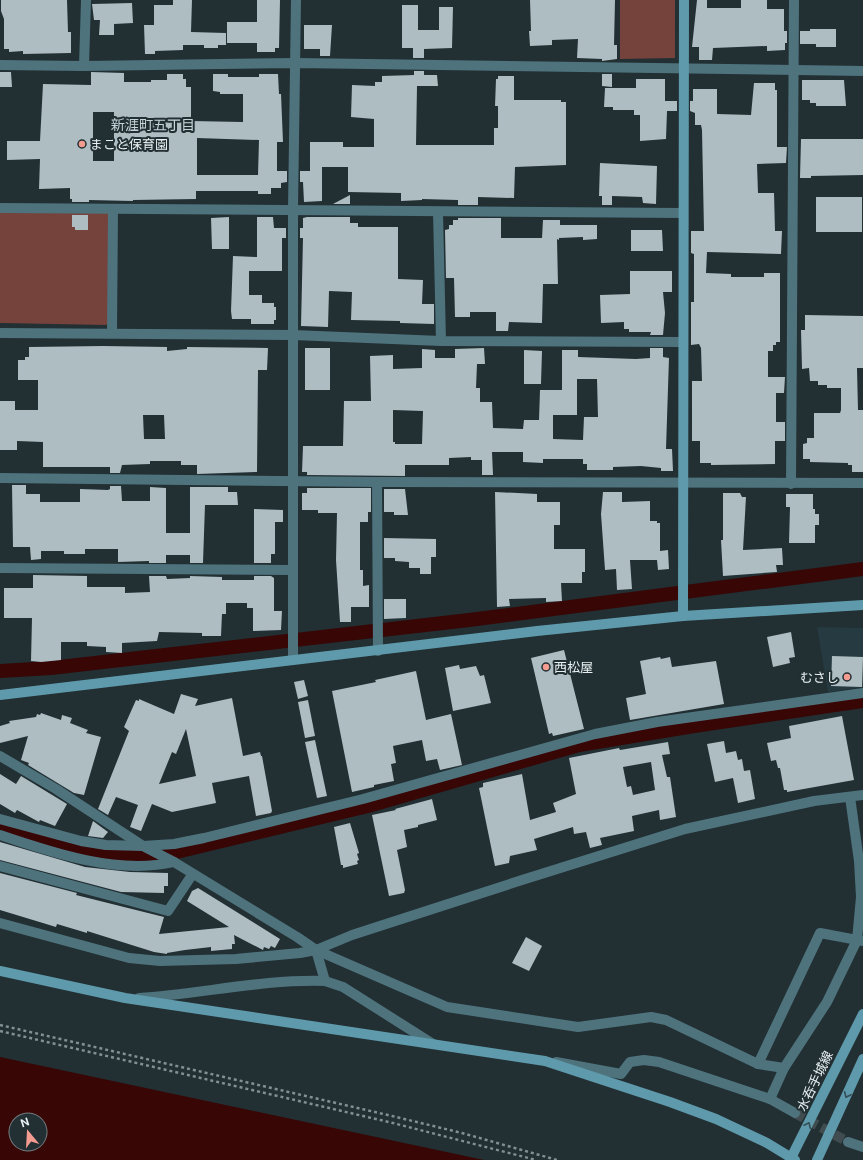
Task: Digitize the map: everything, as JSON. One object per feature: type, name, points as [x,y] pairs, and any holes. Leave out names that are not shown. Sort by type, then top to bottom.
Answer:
[{"type":"street","points":[[84,66],[86,0]]},
{"type":"street","points":[[293,660],[293,210],[296,0]]},
{"type":"street","points":[[683,616],[684,0]]},
{"type":"street","points":[[791,484],[794,0]]},
{"type":"street","points":[[0,65],[84,66],[296,63],[863,71]]},
{"type":"street","points":[[0,208],[683,213]]},
{"type":"street","points":[[112,333],[113,209]]},
{"type":"street","points":[[438,212],[441,340]]},
{"type":"street","points":[[0,333],[293,335],[441,340],[683,342]]},
{"type":"street","points":[[0,478],[377,482],[863,483]]},
{"type":"street","points":[[377,482],[378,651]]},
{"type":"street","points":[[0,568],[292,570]]},
{"type":"street","points":[[0,695],[683,616],[863,605]]},
{"type":"street","points":[[0,818],[81,841],[106,845],[146,848],[204,838],[330,807],[595,734],[657,722],[863,693]]},
{"type":"street","points":[[0,756],[56,789],[146,848],[170,860],[192,875],[316,950],[447,1008],[578,1027],[651,1017],[666,1020],[758,1064],[784,1068]]},
{"type":"street","points":[[0,922],[129,958],[160,961],[236,960],[288,955],[316,950],[352,935],[685,829],[814,801],[863,795]]},
{"type":"street","points":[[770,1099],[784,1068],[827,1002],[860,941],[861,897],[859,861],[850,797]]},
{"type":"street","points":[[0,835],[59,855],[122,865],[156,866],[170,860]]},
{"type":"street","points":[[0,866],[168,911],[192,875]]},
{"type":"street","points":[[758,1064],[820,933],[860,941]]},
{"type":"street","points":[[316,950],[325,980]]},
{"type":"street","points":[[0,971],[125,998],[545,1060],[621,1074],[630,1062],[644,1060],[659,1062],[770,1099],[795,1113]]},
{"type":"street","points":[[125,998],[169,996],[276,982],[325,980],[343,987],[433,1044]]},
{"type":"street","name":"水呑手城線","points":[[792,1159],[863,1014]]},
{"type":"street","points":[[817,1160],[863,1059]]},
{"type":"street","points":[[545,1060],[670,1102],[716,1120],[767,1143],[792,1159]]},
{"type":"street","points":[[848,1142],[863,1147]]},
{"type":"path","points":[[0,1025],[406,1120],[557,1160]]},
{"type":"path","points":[[0,1031],[400,1125],[536,1160]]},
{"type":"shaded area","points":[[620,0],[675,0],[675,58],[620,59]]},
{"type":"shaded area","points":[[0,206],[111,211],[111,320],[106,325],[0,323]]},
{"type":"shaded area","points":[[817,627],[863,628],[863,687],[828,692]]},
{"type":"shaded area","points":[[0,1057],[484,1160],[0,1160]]},
{"type":"building","points":[[1,0],[67,0],[68,32],[71,32],[71,53],[23,54],[23,51],[9,52],[9,49],[4,49],[4,19],[1,11]]},
{"type":"building","points":[[173,0],[192,0],[191,32],[226,33],[226,45],[218,45],[218,48],[204,48],[204,45],[183,45],[183,50],[155,51],[155,54],[145,54],[144,25],[154,25],[154,5],[173,5]]},
{"type":"building","points":[[257,0],[280,0],[279,48],[275,48],[275,52],[257,52],[257,43],[227,43],[227,22],[257,22]]},
{"type":"building","points":[[530,0],[615,0],[614,45],[617,45],[617,59],[602,61],[602,59],[577,58],[578,39],[552,40],[552,45],[530,46]]},
{"type":"building","points":[[697,0],[707,0],[707,8],[741,8],[741,0],[767,0],[767,9],[784,9],[784,31],[787,31],[787,43],[785,43],[785,50],[767,51],[767,46],[713,48],[712,60],[699,60],[699,47],[692,47]]},
{"type":"building","points":[[132,3],[133,23],[114,24],[114,35],[99,35],[100,20],[94,20],[92,4]]},
{"type":"building","points":[[402,5],[418,5],[418,30],[439,30],[439,7],[453,7],[452,48],[424,49],[424,58],[413,58],[413,48],[402,48]]},
{"type":"building","points":[[304,25],[332,25],[330,56],[320,56],[320,49],[304,49]]},
{"type":"building","points":[[810,29],[836,29],[836,47],[816,47],[816,44],[800,44],[800,31],[810,31]]},
{"type":"building","points":[[414,71],[424,71],[424,75],[437,75],[438,86],[417,86],[416,145],[494,145],[494,128],[498,128],[498,106],[495,106],[496,79],[498,79],[498,76],[514,76],[514,100],[561,100],[561,102],[566,102],[566,165],[515,167],[514,198],[478,197],[478,205],[458,205],[458,200],[422,199],[401,201],[401,193],[348,192],[348,167],[322,167],[322,201],[304,202],[303,182],[300,182],[300,171],[310,171],[310,142],[343,142],[343,147],[374,147],[374,119],[351,117],[352,85],[375,86],[375,82],[382,82],[382,76],[414,75]]},
{"type":"building","points":[[0,72],[11,72],[12,87],[0,87]]},
{"type":"building","points":[[91,72],[124,73],[124,82],[151,82],[151,80],[167,80],[167,74],[183,74],[183,79],[186,79],[186,87],[191,87],[191,121],[243,122],[243,94],[220,94],[220,92],[213,91],[213,74],[228,74],[228,77],[259,77],[259,74],[278,74],[279,94],[281,94],[283,142],[277,142],[277,171],[287,171],[287,182],[281,183],[281,188],[271,188],[271,194],[258,194],[258,191],[196,191],[196,199],[133,201],[89,200],[89,202],[72,202],[72,199],[70,199],[70,188],[39,189],[40,159],[7,160],[7,141],[40,141],[43,84],[91,85]],"holes":[[[93,112],[114,112],[114,161],[93,161]],[[197,138],[259,140],[258,175],[197,175]]]},
{"type":"building","points":[[602,74],[612,74],[612,87],[602,86]]},
{"type":"building","points":[[636,79],[665,79],[665,101],[677,101],[677,111],[667,111],[666,139],[640,141],[640,115],[634,115],[634,110],[613,110],[613,107],[604,107],[605,88],[636,88]]},
{"type":"building","points":[[802,80],[844,80],[846,106],[816,106],[816,103],[810,103],[810,100],[802,100]]},
{"type":"building","points":[[754,83],[775,83],[775,90],[777,90],[777,147],[787,147],[786,163],[757,164],[758,193],[774,193],[775,231],[782,231],[781,254],[707,252],[706,273],[731,274],[731,277],[764,277],[764,273],[780,273],[780,342],[776,342],[776,345],[773,345],[773,351],[768,351],[768,377],[785,377],[784,393],[776,393],[776,422],[785,422],[785,441],[775,441],[775,464],[711,465],[711,463],[700,463],[700,441],[692,441],[692,381],[702,381],[701,348],[699,344],[691,345],[691,302],[694,302],[694,254],[691,253],[691,231],[704,231],[702,130],[701,125],[695,125],[695,113],[690,111],[690,101],[693,101],[693,89],[717,89],[717,114],[751,115]]},
{"type":"building","points":[[801,139],[863,139],[863,175],[811,176],[811,178],[800,178]]},
{"type":"building","points":[[600,163],[657,166],[656,204],[643,203],[642,197],[612,196],[612,205],[602,205],[602,196],[599,196]]},
{"type":"building","points":[[350,195],[350,204],[333,204]]},
{"type":"building","points":[[816,197],[862,197],[862,232],[816,232]]},
{"type":"building","points":[[72,215],[88,215],[88,230],[75,230],[75,227],[72,227]]},
{"type":"building","points":[[229,217],[229,249],[212,249],[211,218]]},
{"type":"building","points":[[257,217],[273,217],[274,228],[286,228],[286,238],[282,238],[282,271],[249,271],[249,295],[262,295],[262,303],[274,303],[274,307],[276,307],[276,320],[274,320],[274,324],[251,324],[251,319],[232,319],[233,256],[257,257]]},
{"type":"building","points":[[350,217],[350,223],[358,223],[358,227],[398,227],[398,279],[423,280],[422,304],[434,304],[434,324],[400,323],[400,321],[351,320],[352,292],[329,291],[328,327],[301,326],[303,238],[300,238],[300,228],[303,228],[303,218]]},
{"type":"building","points":[[458,218],[501,218],[501,238],[542,238],[543,220],[560,220],[560,225],[597,225],[597,239],[583,240],[583,237],[557,239],[558,284],[543,284],[542,323],[509,322],[508,331],[496,331],[496,312],[470,312],[470,317],[455,317],[454,278],[446,278],[445,230],[449,229],[449,225],[453,225],[453,220],[458,220]]},
{"type":"building","points":[[631,230],[662,230],[663,251],[631,251]]},
{"type":"building","points":[[630,271],[672,271],[672,292],[663,292],[665,313],[663,335],[650,335],[651,332],[629,332],[629,329],[624,329],[624,322],[601,323],[600,295],[630,294]]},
{"type":"building","points":[[805,315],[863,316],[863,368],[857,368],[858,410],[863,410],[863,472],[852,472],[852,465],[848,465],[848,463],[810,462],[810,459],[803,459],[803,444],[807,443],[807,438],[814,438],[814,413],[840,413],[841,410],[841,388],[827,388],[827,385],[818,385],[818,381],[810,381],[809,368],[802,369],[801,330],[805,330]]},
{"type":"building","points":[[29,347],[167,347],[167,351],[187,349],[187,347],[268,348],[267,370],[258,370],[257,472],[197,474],[197,465],[181,465],[181,461],[150,461],[150,464],[122,465],[120,473],[110,473],[110,467],[43,467],[43,442],[17,441],[17,450],[0,450],[0,401],[15,401],[15,410],[38,410],[38,380],[18,380],[18,360],[25,360],[25,357],[29,357]],"holes":[[[143,415],[164,415],[165,439],[144,439]]]},
{"type":"building","points":[[305,348],[330,348],[330,390],[305,390]]},
{"type":"building","points":[[484,348],[485,364],[477,364],[476,388],[480,388],[480,402],[492,402],[493,428],[523,429],[524,420],[539,420],[540,390],[562,390],[562,350],[578,350],[578,357],[636,359],[650,358],[650,348],[663,348],[663,357],[669,358],[666,449],[672,449],[673,471],[661,471],[661,468],[641,466],[613,467],[613,470],[587,470],[587,464],[583,464],[583,459],[543,459],[543,463],[523,462],[523,452],[492,452],[493,475],[482,475],[482,460],[471,460],[471,457],[449,458],[449,465],[405,465],[405,476],[307,475],[307,472],[302,472],[303,446],[343,446],[344,401],[371,401],[370,356],[393,355],[393,369],[422,368],[422,349],[435,350],[435,358],[455,358],[455,349]],"holes":[[[577,379],[597,379],[598,417],[584,417],[583,440],[553,439],[553,415],[577,415]],[[393,410],[423,411],[422,444],[395,444],[395,442],[393,442]]]},
{"type":"building","points":[[524,350],[542,351],[541,384],[524,384]]},
{"type":"building","points":[[12,485],[26,485],[26,494],[40,494],[40,502],[80,502],[80,489],[108,490],[110,489],[110,486],[121,486],[122,501],[150,501],[150,487],[166,488],[166,533],[190,533],[190,487],[228,487],[228,492],[237,492],[238,505],[205,505],[203,563],[190,563],[190,555],[166,555],[166,563],[149,563],[149,561],[118,562],[118,549],[85,549],[85,554],[64,554],[64,551],[41,551],[41,559],[31,560],[30,547],[13,547]]},
{"type":"building","points":[[307,488],[371,488],[371,512],[368,512],[368,522],[360,522],[360,570],[363,570],[363,586],[369,585],[369,607],[351,607],[351,622],[340,622],[336,560],[337,513],[318,513],[318,510],[302,510],[302,493],[307,493]]},
{"type":"building","points":[[384,489],[405,489],[408,515],[394,515],[394,512],[384,512]]},
{"type":"building","points":[[495,492],[537,494],[537,502],[560,502],[560,525],[554,525],[554,549],[585,549],[585,572],[582,572],[582,583],[561,583],[562,601],[546,602],[546,598],[509,599],[510,606],[497,607]]},
{"type":"building","points":[[603,492],[622,492],[622,502],[650,501],[650,521],[657,521],[657,523],[660,523],[660,551],[668,550],[669,569],[658,570],[657,560],[630,560],[632,589],[617,590],[616,569],[605,570],[601,514]]},
{"type":"building","points":[[723,493],[740,493],[742,497],[746,497],[743,550],[782,548],[783,565],[776,565],[777,572],[723,576],[721,540],[723,540]]},
{"type":"building","points":[[786,494],[813,494],[813,509],[815,509],[815,514],[819,514],[819,525],[815,525],[815,543],[789,543],[790,507],[786,507]]},
{"type":"building","points":[[254,509],[283,510],[283,522],[275,522],[275,554],[271,554],[271,563],[254,563]]},
{"type":"building","points":[[384,538],[436,539],[436,557],[431,557],[431,574],[420,574],[420,568],[409,568],[409,562],[395,561],[395,558],[384,558]]},
{"type":"building","points":[[33,575],[87,576],[87,587],[125,587],[125,593],[150,592],[149,576],[166,576],[167,579],[190,578],[190,576],[222,577],[222,580],[254,580],[254,576],[271,576],[274,578],[274,611],[282,611],[281,630],[253,631],[253,608],[247,608],[247,603],[226,603],[226,614],[222,614],[221,636],[202,636],[202,633],[159,632],[157,641],[122,643],[122,653],[106,652],[106,647],[87,646],[87,642],[61,642],[61,660],[41,662],[31,661],[32,618],[4,618],[4,588],[33,588]]},
{"type":"building","points":[[384,599],[406,599],[406,618],[384,619]]},
{"type":"building","points":[[791,632],[795,657],[789,658],[790,663],[773,667],[767,637]]},
{"type":"building","points":[[564,650],[584,729],[553,736],[552,733],[549,734],[531,658]]},
{"type":"building","name":"むさし","points":[[832,656],[863,657],[862,687],[831,686]]},
{"type":"building","points":[[660,657],[661,659],[670,657],[672,667],[716,661],[724,704],[630,720],[626,698],[646,694],[640,661]]},
{"type":"building","points":[[459,665],[460,669],[476,666],[480,676],[484,675],[491,703],[453,711],[445,668]]},
{"type":"building","points":[[416,671],[426,720],[451,714],[462,765],[440,770],[437,759],[426,761],[422,740],[393,746],[396,763],[391,764],[394,781],[352,792],[332,691],[376,682],[375,680]]},
{"type":"building","points":[[304,680],[308,696],[298,699],[294,682]]},
{"type":"building","points":[[181,694],[198,699],[195,706],[232,698],[243,756],[260,752],[262,756],[272,811],[271,813],[256,816],[249,776],[212,783],[216,803],[172,812],[152,804],[141,831],[130,827],[138,805],[116,797],[108,815],[98,809],[129,731],[124,727],[136,700],[139,701],[139,699],[174,714]],"holes":[[[186,729],[196,776],[159,784],[172,752],[176,754]]]},
{"type":"building","points":[[308,700],[315,736],[305,738],[298,702]]},
{"type":"building","points":[[41,713],[61,720],[62,715],[72,718],[70,723],[88,730],[86,733],[101,737],[84,795],[74,793],[28,765],[29,763],[21,760],[28,736],[0,743],[0,726],[10,723],[9,721],[36,717],[37,714],[40,715]]},
{"type":"building","points":[[842,716],[854,780],[787,792],[787,790],[784,790],[780,768],[778,768],[776,760],[771,761],[767,743],[791,738],[789,726]]},
{"type":"building","points":[[315,740],[327,796],[317,798],[305,742]]},
{"type":"building","points":[[724,741],[726,753],[736,751],[738,760],[742,759],[744,771],[750,770],[755,799],[738,803],[733,778],[715,782],[707,744]]},
{"type":"building","points":[[668,742],[670,754],[662,755],[667,777],[670,777],[676,817],[660,820],[659,810],[632,816],[634,831],[600,838],[602,845],[590,848],[586,832],[574,834],[573,827],[534,839],[537,850],[510,856],[509,863],[495,866],[479,788],[483,787],[483,783],[522,774],[530,820],[556,812],[553,803],[576,794],[569,758],[619,748],[620,750]],"holes":[[[651,762],[655,790],[633,795],[631,786],[627,787],[623,767]]]},
{"type":"building","points":[[0,774],[16,784],[21,776],[67,804],[55,826],[40,820],[39,822],[17,810],[15,813],[0,804]]},
{"type":"building","points":[[432,799],[437,820],[404,830],[407,847],[397,850],[405,890],[404,893],[389,896],[372,815],[396,810],[395,809]]},
{"type":"building","points":[[93,821],[108,832],[103,838],[88,836]]},
{"type":"building","points":[[350,823],[359,853],[357,854],[359,860],[357,861],[358,864],[343,868],[343,865],[341,865],[334,827]]},
{"type":"building","points":[[0,842],[85,867],[130,872],[168,873],[168,886],[164,886],[164,893],[121,892],[0,860]]},
{"type":"building","points":[[0,873],[77,893],[76,895],[164,917],[159,934],[229,927],[187,901],[192,891],[198,888],[280,939],[275,948],[271,946],[269,949],[264,947],[263,950],[234,935],[235,944],[232,944],[232,949],[211,951],[211,947],[167,954],[154,952],[87,931],[87,933],[57,924],[56,927],[0,910]]},
{"type":"building","points":[[526,937],[542,946],[529,971],[512,963]]},
{"type":"waterway","points":[[0,671],[51,668],[469,620],[863,569]]},
{"type":"waterway","points":[[0,827],[58,847],[121,857],[160,856],[368,806],[579,745],[863,701]]},
{"type":"tunnel","points":[[795,1113],[848,1142]]},
{"type":"place","name":"まこと保育園","points":[[82,144]]},
{"type":"place","name":"西松屋","points":[[546,667]]},
{"type":"place","name":"むさし","points":[[847,677]]},
{"type":"district","name":"新涯町五丁目","points":[[153,125]]}]
